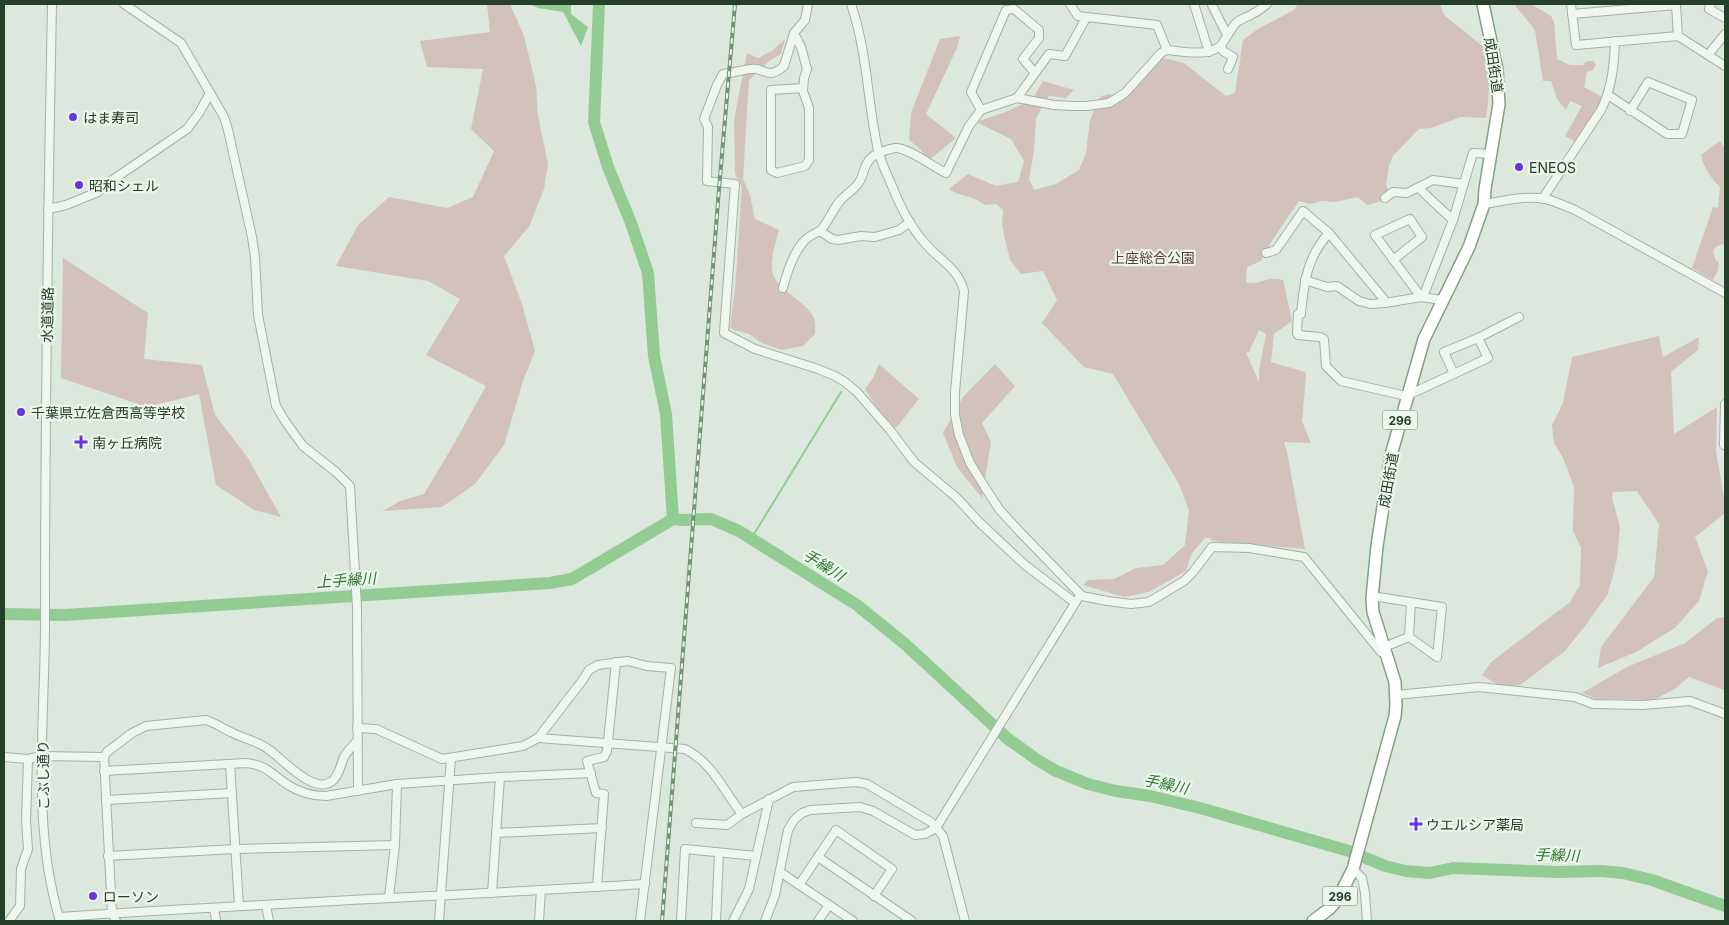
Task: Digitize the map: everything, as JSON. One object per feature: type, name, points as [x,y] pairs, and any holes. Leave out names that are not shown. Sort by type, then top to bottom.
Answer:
[{"type":"highway","name":"成田街道","points":[[1313,921],[1329,909],[1338,899],[1354,865],[1392,732],[1396,705],[1395,682],[1372,612],[1377,546],[1389,468],[1406,396],[1424,339],[1469,248],[1484,204],[1499,104],[1499,84],[1483,4]]},
{"type":"street","name":"水道道路","points":[[45,626],[44,473],[52,4]]},
{"type":"street","points":[[124,4],[181,43],[224,117],[252,237],[258,315],[276,406],[303,446],[346,482],[351,491],[357,607],[356,742],[358,791]]},
{"type":"street","points":[[808,4],[805,20],[794,33],[784,66],[779,70],[766,73],[754,68],[723,74],[704,119],[708,127],[707,181],[735,184],[724,333],[755,350],[818,369],[845,382],[857,392],[890,430],[914,462],[957,498],[979,522],[1025,565],[1074,602]]},
{"type":"street","points":[[851,4],[861,33],[879,153],[892,187],[910,222],[924,243],[952,268],[962,281],[964,292],[955,392],[955,415],[959,435],[970,463],[999,509],[1082,596],[1131,604],[1149,602],[1184,581],[1194,572],[1212,547],[1249,548],[1304,556],[1381,652],[1409,637]]},
{"type":"street","points":[[1070,4],[1078,16],[1086,18],[1157,25],[1167,50]]},
{"type":"street","points":[[1194,4],[1209,52]]},
{"type":"street","points":[[1211,4],[1227,35]]},
{"type":"street","points":[[783,288],[793,258],[804,241],[813,233],[820,231],[842,198],[858,184],[867,162],[872,156],[899,148],[915,154],[933,167],[946,173],[965,133],[981,110],[1017,98],[1054,105],[1086,106],[1109,103],[1125,93],[1161,53],[1167,50],[1209,52],[1221,46],[1238,22],[1254,14],[1267,4]]},
{"type":"street","points":[[1571,4],[1576,46],[1678,36],[1725,66]]},
{"type":"street","points":[[1711,4],[1709,9],[1725,18]]},
{"type":"street","points":[[1572,14],[1676,5],[1678,36]]},
{"type":"street","points":[[981,110],[971,92],[1006,10],[1014,9],[1040,30],[1039,38],[1023,59],[1035,73]]},
{"type":"street","points":[[1017,98],[1049,54],[1065,56],[1086,18]]},
{"type":"street","points":[[794,33],[801,47],[807,69],[803,88],[809,108],[809,160],[805,166],[777,173],[771,170],[771,90],[803,88]]},
{"type":"street","points":[[1708,55],[1725,34]]},
{"type":"street","points":[[1543,198],[1601,110],[1608,95],[1612,78],[1615,42]]},
{"type":"street","points":[[1221,46],[1223,51],[1233,57],[1228,69]]},
{"type":"street","points":[[1608,95],[1630,110],[1667,134],[1682,134],[1692,100],[1648,82],[1630,110]]},
{"type":"street","points":[[48,209],[66,205],[98,192],[111,180],[187,129],[210,93]]},
{"type":"street","points":[[1422,297],[1454,220],[1473,153],[1492,154]]},
{"type":"street","points":[[1385,198],[1394,192],[1407,193],[1434,180],[1464,184]]},
{"type":"street","points":[[1419,188],[1454,220]]},
{"type":"street","points":[[1484,204],[1543,198],[1575,210],[1725,292]]},
{"type":"street","points":[[1266,253],[1276,250],[1304,211],[1329,233],[1387,303]]},
{"type":"street","points":[[1394,260],[1422,237],[1410,219],[1375,235],[1422,297]]},
{"type":"street","points":[[820,231],[832,239],[838,240],[861,236],[875,237],[900,230],[910,222]]},
{"type":"street","points":[[1329,233],[1318,246],[1305,280],[1301,314],[1298,314],[1298,335],[1324,339],[1326,366],[1341,381],[1406,396],[1488,358],[1478,338]]},
{"type":"street","points":[[1305,280],[1328,287],[1337,286],[1359,300],[1370,304],[1422,297],[1442,300]]},
{"type":"street","points":[[1454,374],[1444,352],[1478,338],[1519,317]]},
{"type":"street","points":[[1724,445],[1725,404]]},
{"type":"street","points":[[765,921],[776,895],[788,830],[794,820],[802,813],[810,810],[860,807],[873,811],[915,835],[924,834],[936,828],[1074,602],[1082,596]]},
{"type":"street","points":[[1372,596],[1442,607],[1437,657],[1409,637]]},
{"type":"street","points":[[1409,637],[1411,602]]},
{"type":"street","name":"こぶし通り","points":[[45,626],[42,756],[44,834],[50,882],[59,919]]},
{"type":"street","points":[[357,728],[376,729],[437,759],[523,746],[538,738],[589,670],[598,665],[628,661],[647,666],[671,668],[640,921]]},
{"type":"street","points":[[597,887],[604,794],[596,793],[587,761],[604,757],[607,751],[616,662]]},
{"type":"street","points":[[1396,694],[1479,686],[1575,696],[1593,704],[1643,705],[1690,701],[1725,714]]},
{"type":"street","points":[[116,921],[112,913],[104,758],[107,752],[132,733],[146,726],[206,720],[215,722],[228,731],[268,748],[295,774],[315,783],[325,784],[332,782],[335,778],[346,755],[356,742]]},
{"type":"street","points":[[538,738],[608,742],[686,750],[698,755],[724,786],[742,814]]},
{"type":"street","points":[[4,757],[104,758]]},
{"type":"street","points":[[9,921],[20,906],[21,869],[28,850],[26,821],[28,758]]},
{"type":"street","points":[[439,921],[451,758]]},
{"type":"street","points":[[104,771],[246,763],[264,767],[288,785],[318,796],[396,784],[591,773]]},
{"type":"street","points":[[230,764],[239,906]]},
{"type":"street","points":[[492,894],[500,777]]},
{"type":"street","points":[[696,823],[727,825],[742,814],[793,787],[856,782],[867,784],[931,822],[943,836],[965,921]]},
{"type":"street","points":[[389,897],[395,845],[396,784]]},
{"type":"street","points":[[106,800],[232,793]]},
{"type":"street","points":[[733,921],[749,889],[769,799]]},
{"type":"street","points":[[496,833],[602,828]]},
{"type":"street","points":[[799,885],[836,830],[892,869],[874,896]]},
{"type":"street","points":[[108,856],[235,849],[395,845]]},
{"type":"street","points":[[681,921],[685,849],[756,856]]},
{"type":"street","points":[[716,921],[719,852]]},
{"type":"street","points":[[818,857],[912,921]]},
{"type":"street","points":[[1354,865],[1362,878],[1367,921]]},
{"type":"street","points":[[780,872],[853,921]]},
{"type":"street","points":[[59,919],[112,913],[389,897],[492,894],[644,884]]},
{"type":"street","points":[[539,921],[540,890]]},
{"type":"street","points":[[266,905],[269,921]]},
{"type":"street","points":[[818,921],[829,905]]},
{"type":"street","points":[[214,908],[216,921]]},
{"type":"green space","points":[[487,4],[510,4],[524,36],[536,86],[538,115],[548,164],[544,189],[529,227],[504,256],[522,304],[535,351],[523,381],[504,445],[475,484],[442,507],[383,511],[400,501],[424,494],[486,386],[426,355],[460,299],[428,281],[336,266],[358,225],[389,197],[447,208],[473,197],[494,151],[471,129],[483,69],[427,67],[420,41],[490,32]]},
{"type":"green space","name":"上座総合公園","points":[[1298,4],[1440,4],[1444,15],[1486,49],[1489,84],[1486,118],[1461,117],[1431,128],[1419,129],[1393,156],[1389,165],[1386,185],[1393,198],[1367,205],[1358,197],[1335,202],[1322,201],[1310,204],[1299,201],[1271,242],[1261,261],[1247,267],[1246,282],[1256,283],[1272,279],[1283,280],[1292,321],[1274,334],[1271,362],[1305,372],[1306,376],[1302,421],[1311,443],[1284,442],[1305,549],[1212,541],[1210,538],[1205,538],[1192,553],[1186,571],[1149,592],[1124,597],[1083,585],[1088,580],[1114,579],[1136,568],[1163,565],[1185,545],[1189,510],[1179,484],[1113,374],[1084,367],[1042,323],[1057,300],[1043,271],[1021,274],[1010,260],[1002,226],[1003,210],[996,204],[984,205],[975,199],[949,189],[968,174],[996,186],[1018,182],[1024,161],[1011,139],[976,122],[1032,100],[1043,81],[1074,90],[1066,98],[1049,96],[1036,118],[1034,151],[1029,179],[1034,190],[1056,184],[1079,170],[1086,153],[1090,120],[1100,97],[1108,94],[1122,97],[1159,57],[1184,63],[1226,96],[1235,93],[1243,40],[1258,29],[1294,10]],"holes":[[[1259,330],[1266,334],[1259,370],[1259,382],[1246,353],[1249,352]]]},
{"type":"green space","points":[[1514,4],[1531,4],[1551,16],[1554,22],[1557,59],[1570,65],[1583,65],[1586,61],[1593,61],[1596,65],[1593,70],[1587,72],[1584,87],[1604,98],[1576,142],[1565,136],[1582,106],[1570,101],[1566,110],[1557,99],[1551,81],[1543,81],[1535,30]]},
{"type":"green space","points":[[960,36],[957,48],[926,114],[956,138],[929,160],[909,140],[911,113],[940,39]]},
{"type":"green space","points":[[785,39],[781,54],[769,61],[749,80],[743,179],[750,195],[755,219],[779,230],[772,259],[774,276],[783,288],[810,311],[815,320],[815,334],[803,346],[782,350],[762,343],[749,334],[730,327],[735,289],[742,187],[735,174],[734,120],[747,53],[758,58],[772,51]]},
{"type":"green space","points":[[1720,141],[1725,149],[1725,246],[1724,244],[1717,246],[1713,251],[1715,259],[1719,262],[1718,270],[1713,280],[1692,268],[1713,207],[1718,208],[1720,187],[1708,172],[1701,155]]},
{"type":"green space","points":[[63,258],[148,313],[144,359],[202,365],[215,415],[248,458],[281,517],[254,510],[216,485],[199,394],[147,407],[61,378]]},
{"type":"green space","points":[[1659,336],[1663,357],[1699,337],[1698,350],[1671,372],[1674,434],[1717,407],[1716,451],[1725,513],[1695,537],[1708,571],[1699,601],[1675,628],[1636,652],[1598,668],[1601,647],[1654,577],[1659,524],[1637,491],[1613,492],[1612,498],[1620,527],[1617,559],[1608,594],[1565,651],[1520,685],[1498,685],[1482,675],[1491,662],[1570,602],[1580,585],[1581,548],[1573,531],[1574,487],[1563,458],[1554,443],[1552,425],[1563,403],[1572,357]]},
{"type":"green space","points":[[879,364],[919,399],[896,428],[879,411],[865,389],[873,378]]},
{"type":"green space","points":[[995,364],[1015,386],[982,423],[991,442],[982,498],[957,467],[943,433],[963,397]]},
{"type":"green space","points":[[1725,617],[1725,690],[1689,677],[1676,688],[1654,700],[1596,699],[1582,693],[1627,667],[1685,643],[1717,618]]},
{"type":"shaded area","points":[[530,4],[571,4],[571,14],[588,27],[581,46],[563,12],[538,8]]},
{"type":"waterway","points":[[599,4],[594,122],[608,167],[631,223],[648,273],[654,356],[666,414],[673,519]]},
{"type":"waterway","points":[[751,539],[841,392]]},
{"type":"waterway","name":"手繰川","points":[[673,519],[711,519],[739,531],[857,605],[905,644],[1008,739],[1056,771],[1088,784],[1200,808],[1349,851],[1385,866],[1406,871],[1430,873],[1453,868],[1623,873],[1652,880],[1725,906]]},
{"type":"waterway","name":"上手繰川","points":[[4,614],[65,615],[550,583],[572,579],[673,519]]},
{"type":"railway","points":[[662,921],[735,4]]},
{"type":"place","name":"はま寿司","points":[[73,117]]},
{"type":"place","name":"ENEOS","points":[[1519,167]]},
{"type":"place","name":"昭和シェル","points":[[79,185]]},
{"type":"place","name":"千葉県立佐倉西高等学校","points":[[21,412]]},
{"type":"place","name":"南ヶ丘病院","points":[[81,442]]},
{"type":"place","name":"ウエルシア薬局","points":[[1416,824]]},
{"type":"place","name":"ローソン","points":[[93,896]]}]
